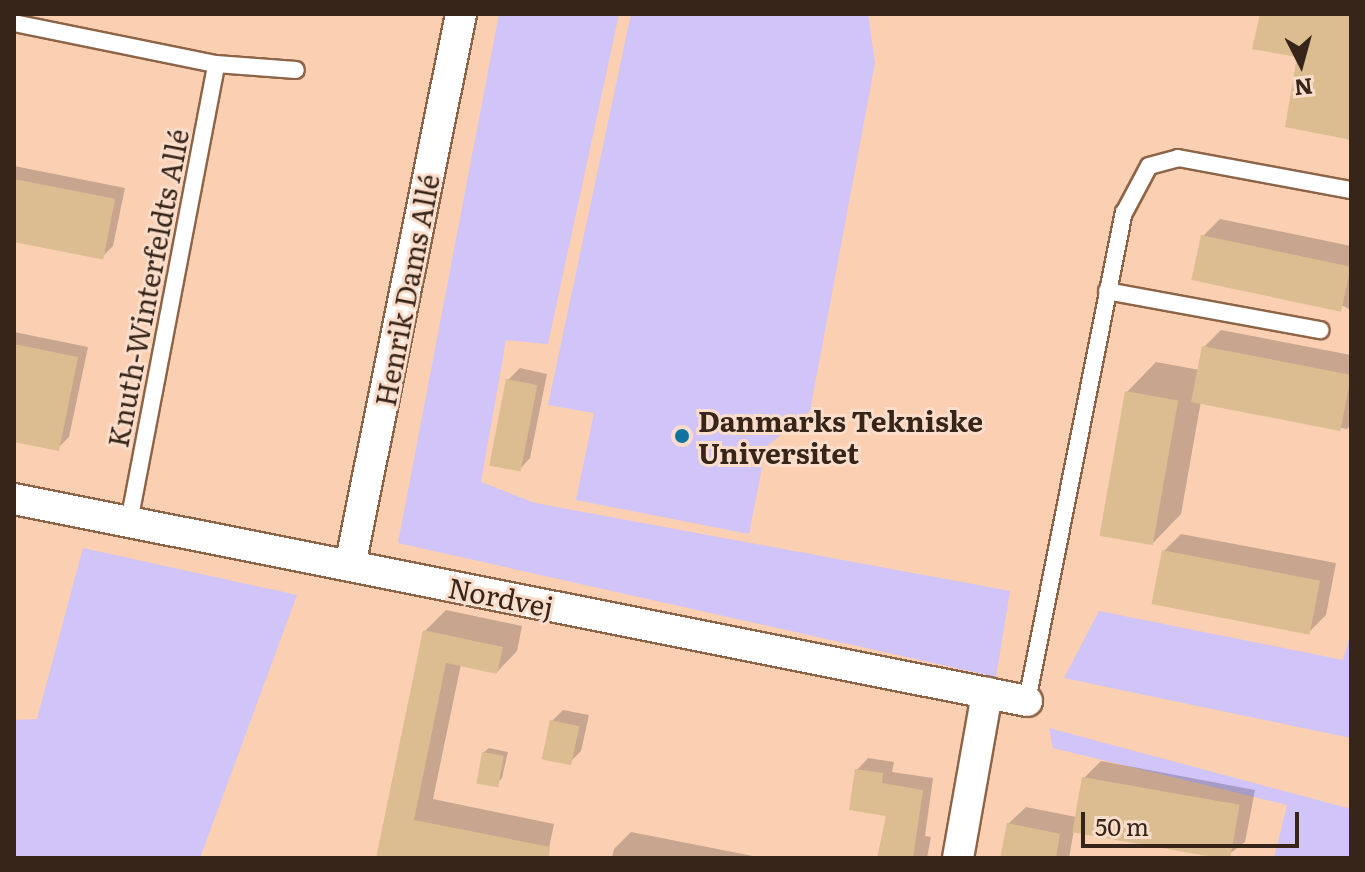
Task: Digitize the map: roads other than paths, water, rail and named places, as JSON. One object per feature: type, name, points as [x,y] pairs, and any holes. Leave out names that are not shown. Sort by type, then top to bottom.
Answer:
[{"type":"street","name":"Henrik Dams Allé","points":[[350,566],[461,14]]},
{"type":"street","name":"Nordvej","points":[[14,499],[1027,701]]},
{"type":"street","points":[[958,858],[987,693]]},
{"type":"lane","points":[[14,23],[216,64],[296,70]]},
{"type":"lane","name":"Knuth-Winterfeldts Allé","points":[[129,522],[216,64]]},
{"type":"lane","points":[[1027,701],[1124,213],[1149,166],[1178,158],[1351,190]]},
{"type":"lane","points":[[1107,291],[1320,330]]},
{"type":"place","name":"Danmarks Tekniske Universitet","points":[[682,436]]}]
